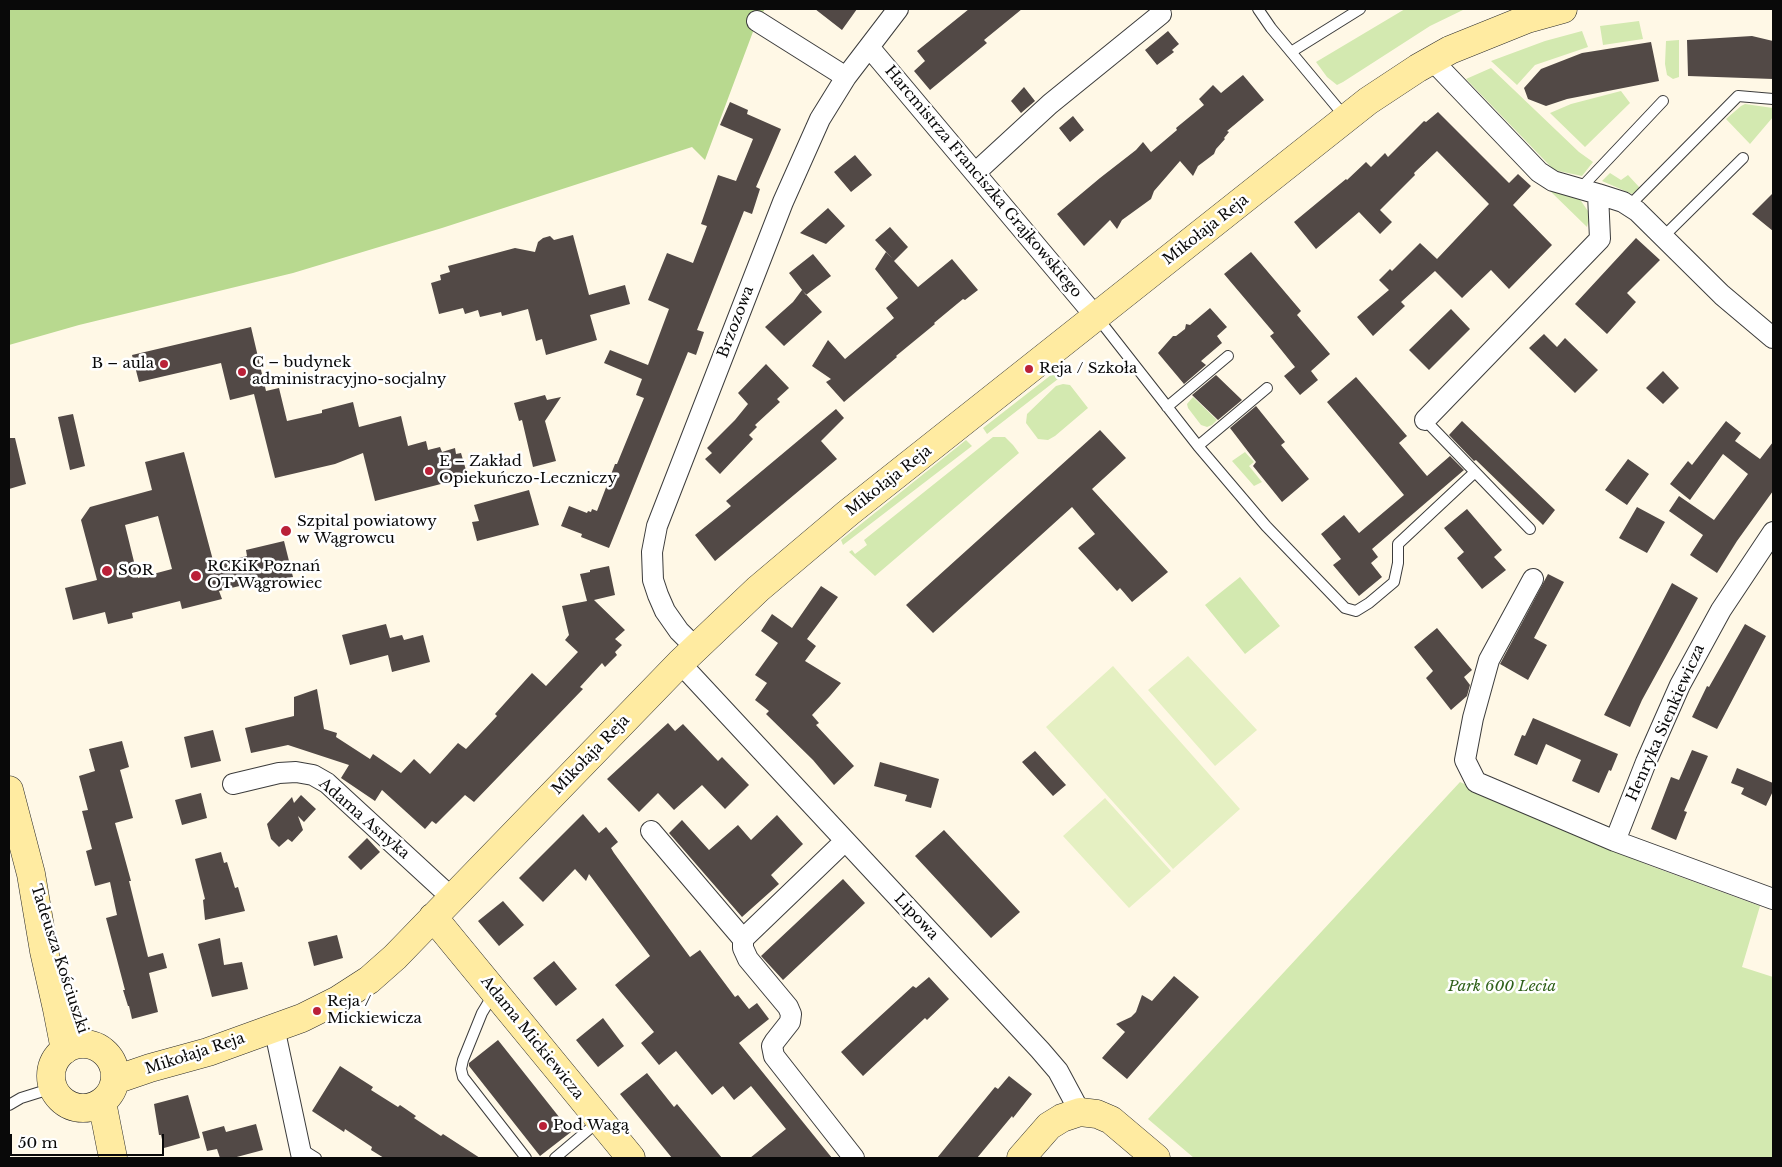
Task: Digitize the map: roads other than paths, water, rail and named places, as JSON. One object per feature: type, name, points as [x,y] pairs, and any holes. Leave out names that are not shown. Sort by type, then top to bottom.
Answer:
[{"type":"street","name":"Brzozowa","points":[[688,655],[679,631],[665,611],[658,596],[653,580],[652,552],[657,526],[783,202],[820,119],[846,77],[898,9]]},
{"type":"street","name":"Mikołaja Reja","points":[[93,1074],[150,1068],[208,1052],[302,1018],[354,990],[380,971],[688,655],[765,584],[848,513],[1393,84],[1432,60],[1469,42],[1554,10]]},
{"type":"street","points":[[975,173],[1050,104],[1161,14]]},
{"type":"street","points":[[757,21],[846,77]]},
{"type":"street","name":"Harcmistrza Franciszka Grajkowskiego","points":[[869,47],[1096,317]]},
{"type":"street","points":[[1432,60],[1539,172],[1553,181],[1589,191],[1629,206],[1637,211],[1722,295],[1773,338]]},
{"type":"street","points":[[1425,420],[1600,239],[1589,191]]},
{"type":"street","name":"Henryka Sienkiewicza","points":[[1615,842],[1646,762],[1680,685],[1721,610],[1773,532]]},
{"type":"street","points":[[1532,579],[1489,660],[1464,760],[1476,782],[1615,842],[1773,899]]},
{"type":"street","name":"Lipowa","points":[[688,655],[845,841],[1040,1050],[1058,1071],[1080,1112]]},
{"type":"street","name":"Adama Asnyka","points":[[233,784],[279,773],[296,772],[313,775],[327,783],[452,898]]},
{"type":"street","name":"Tadeusza Kościuszki","points":[[9,790],[22,863],[57,949],[93,1074],[113,1158]]},
{"type":"street","points":[[651,831],[743,939],[743,948],[748,960],[788,1007],[790,1022],[774,1041],[772,1046],[774,1056],[854,1158]]},
{"type":"street","points":[[743,939],[845,841]]},
{"type":"street","name":"Adama Mickiewicza","points":[[433,917],[631,1158]]},
{"type":"street","points":[[274,1027],[306,1155]]},
{"type":"street","points":[[58,1056],[93,1074],[70,1106],[63,1101],[53,1088],[51,1071],[58,1056]]},
{"type":"street","name":"Tadeusza Kościuszki","points":[[93,1074],[97,1158]]},
{"type":"street","points":[[1021,1158],[1049,1126],[1062,1118],[1080,1112],[1097,1114],[1111,1120],[1156,1158]]},
{"type":"lane","points":[[1258,9],[1271,28],[1347,119]]},
{"type":"lane","points":[[1291,52],[1360,9]]},
{"type":"lane","points":[[1629,206],[1738,96],[1773,99]]},
{"type":"lane","points":[[1589,191],[1663,101]]},
{"type":"lane","points":[[1664,236],[1743,158]]},
{"type":"lane","points":[[1096,317],[1198,446],[1266,526],[1345,608],[1356,611],[1369,603],[1394,582],[1398,563],[1398,544],[1474,472]]},
{"type":"lane","points":[[1167,407],[1228,356]]},
{"type":"lane","points":[[1198,446],[1267,388]]},
{"type":"lane","points":[[1425,420],[1530,529]]},
{"type":"lane","points":[[494,992],[482,1013],[461,1068],[463,1077],[526,1158]]},
{"type":"lane","points":[[9,1105],[21,1098],[53,1088]]},
{"type":"lane","points":[[555,1158],[600,1120]]},
{"type":"place","name":"B – aula","points":[[164,364]]},
{"type":"place","name":"Reja / Szkoła","points":[[1029,369]]},
{"type":"place","name":"C – budynek administracyjno-socjalny","points":[[242,372]]},
{"type":"place","name":"E – Zakład Opiekuńczo-Leczniczy","points":[[429,471]]},
{"type":"place","name":"Szpital powiatowy w Wągrowcu","points":[[286,531]]},
{"type":"place","name":"SOR","points":[[107,571]]},
{"type":"place","name":"RCKiK Poznań OT Wągrowiec","points":[[196,576]]},
{"type":"place","name":"Reja / Mickiewicza","points":[[317,1011]]},
{"type":"place","name":"Pod Wagą","points":[[543,1126]]},
{"type":"park label","name":"Park 600 Lecia","points":[[1502,987]]}]
